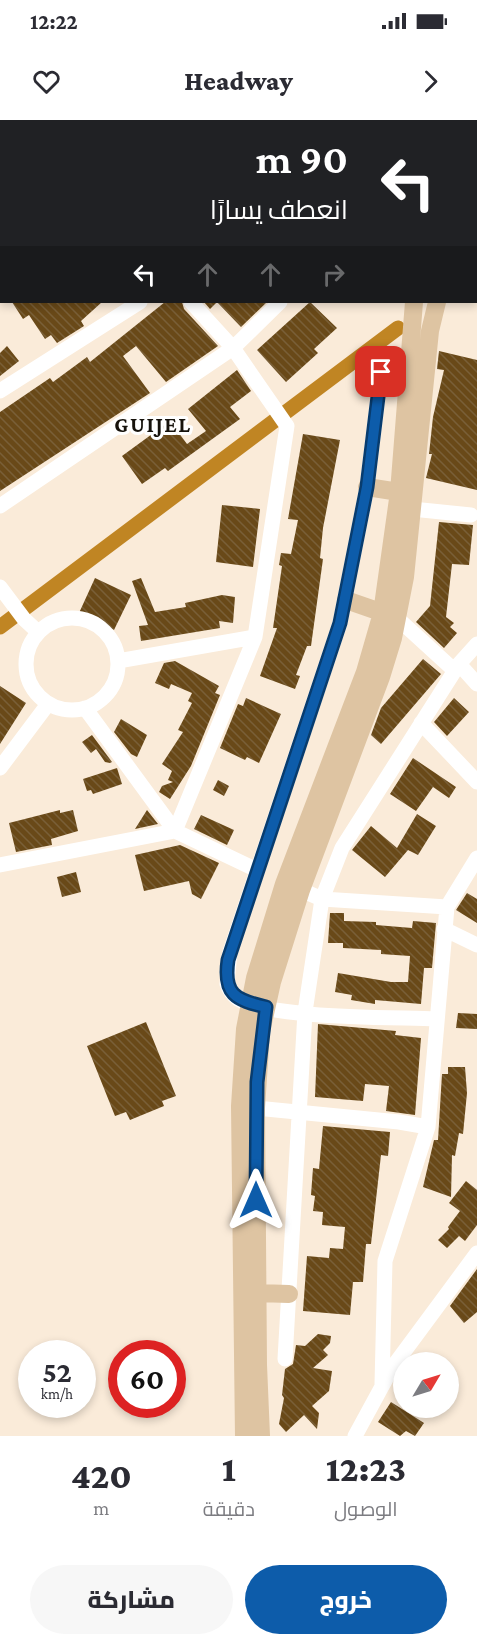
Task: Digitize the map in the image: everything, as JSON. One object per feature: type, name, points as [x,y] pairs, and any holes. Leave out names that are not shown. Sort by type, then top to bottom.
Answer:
[{"type":"main road","points":[[244,1436],[240,1089],[284,884],[365,672],[390,615],[414,303]]},
{"type":"main road","points":[[261,1436],[257,1293],[257,1005],[381,677],[390,615],[412,509],[430,331],[437,303]]},
{"type":"main road","points":[[367,487],[399,492]]},
{"type":"main road","points":[[346,600],[390,615]]},
{"type":"main road","points":[[257,1293],[289,1294]]},
{"type":"street","points":[[0,391],[138,303]]},
{"type":"street","points":[[175,831],[255,637],[287,426],[273,402],[233,348],[191,303]]},
{"type":"street","points":[[0,506],[233,348],[279,303]]},
{"type":"street","points":[[381,372],[367,487],[346,600],[334,643],[257,870],[227,968],[227,984],[231,992],[257,1005],[305,1012],[436,1019]]},
{"type":"street","points":[[412,509],[475,513]]},
{"type":"street","points":[[3,591],[24,619],[37,631]]},
{"type":"street","points":[[390,615],[477,684]]},
{"type":"street","points":[[71,618],[87,620],[100,627],[111,639],[118,662],[114,684],[105,696],[85,708],[63,710],[48,704],[37,694],[29,682],[26,667],[27,652],[37,631],[56,620],[71,618]]},
{"type":"street","points":[[118,662],[255,637]]},
{"type":"street","points":[[285,1359],[305,1012],[322,899],[342,848],[457,668],[477,644]]},
{"type":"street","points":[[0,768],[48,704]]},
{"type":"street","points":[[85,708],[175,831],[257,870]]},
{"type":"street","points":[[421,723],[477,782]]},
{"type":"street","points":[[0,865],[175,831]]},
{"type":"street","points":[[382,1384],[385,1261],[428,1127],[447,907],[477,858]]},
{"type":"street","points":[[301,890],[322,899],[447,907]]},
{"type":"street","points":[[444,929],[477,945]]},
{"type":"street","points":[[256,1108],[298,1110],[428,1127]]},
{"type":"street","points":[[355,1436],[382,1384],[477,1253]]},
{"type":"building","points":[[13,303],[101,303],[81,321],[84,326],[57,343],[51,335],[45,339],[29,315],[23,319]]},
{"type":"building","points":[[164,303],[182,303],[184,309],[218,346],[166,382],[136,346],[123,356],[150,393],[0,491],[0,412],[50,378],[53,382],[87,357],[90,362]]},
{"type":"building","points":[[205,303],[216,303],[210,309]]},
{"type":"building","points":[[218,303],[266,303],[241,327]]},
{"type":"building","points":[[309,303],[337,328],[314,349],[318,353],[286,382],[257,350]]},
{"type":"building","points":[[7,346],[19,361],[0,376],[0,353]]},
{"type":"building","points":[[439,351],[477,360],[477,490],[426,478],[432,454],[429,454],[433,417],[444,370],[437,369]]},
{"type":"building","points":[[237,370],[251,391],[230,407],[240,419],[168,471],[165,468],[142,484],[122,456],[170,421],[187,444],[206,431],[188,409]]},
{"type":"building","points":[[303,434],[340,440],[323,528],[320,558],[323,559],[311,646],[307,646],[296,675],[300,676],[295,689],[260,676],[277,628],[273,628],[282,566],[279,565],[281,553],[291,554],[298,520],[288,519]]},
{"type":"building","points":[[222,505],[260,509],[253,567],[216,562]]},
{"type":"building","points":[[439,522],[473,525],[469,565],[452,564],[446,617],[454,623],[450,627],[457,633],[444,648],[416,622],[430,606]]},
{"type":"building","points":[[95,578],[131,595],[114,630],[79,613]]},
{"type":"building","points":[[141,578],[155,612],[186,607],[185,603],[222,595],[235,597],[233,623],[219,621],[220,628],[141,641],[139,626],[148,625],[132,581]]},
{"type":"building","points":[[423,659],[441,674],[381,744],[371,735],[381,708]]},
{"type":"building","points":[[175,661],[219,686],[215,693],[220,695],[191,766],[170,799],[159,792],[162,786],[173,782],[168,780],[172,771],[162,764],[183,732],[178,730],[192,703],[188,701],[192,693],[171,684],[169,689],[155,683],[164,663]]},
{"type":"building","points":[[0,686],[26,703],[0,744]]},
{"type":"building","points":[[246,698],[281,714],[259,763],[247,757],[245,760],[220,748],[238,704],[243,706]]},
{"type":"building","points":[[454,698],[469,712],[447,736],[434,722]]},
{"type":"building","points":[[121,719],[147,735],[137,757],[131,754],[114,732]]},
{"type":"building","points":[[92,735],[112,762],[105,762],[96,749],[91,753],[82,742]]},
{"type":"building","points":[[413,758],[456,787],[449,798],[433,787],[416,811],[390,794]]},
{"type":"building","points":[[117,768],[122,784],[93,794],[91,790],[87,791],[83,779]]},
{"type":"building","points":[[218,780],[229,786],[224,796],[213,790]]},
{"type":"building","points":[[60,810],[60,813],[73,810],[78,831],[51,839],[52,845],[16,852],[9,823]]},
{"type":"building","points":[[147,810],[158,824],[135,829]]},
{"type":"building","points":[[417,814],[436,826],[418,855],[408,850],[385,877],[352,850],[371,826],[397,848]]},
{"type":"building","points":[[201,815],[234,830],[227,845],[194,829]]},
{"type":"building","points":[[180,845],[219,863],[201,899],[192,894],[189,881],[144,891],[135,855]]},
{"type":"building","points":[[76,872],[81,892],[62,897],[57,877]]},
{"type":"building","points":[[467,893],[477,899],[477,923],[456,910]]},
{"type":"building","points":[[330,913],[344,913],[344,921],[376,922],[376,925],[412,928],[413,921],[436,923],[432,968],[424,968],[421,1004],[375,1000],[375,1004],[351,1000],[352,995],[335,992],[338,973],[391,982],[408,982],[410,956],[381,954],[381,950],[343,948],[343,943],[328,943]]},
{"type":"building","points":[[458,1013],[477,1014],[477,1029],[456,1028]]},
{"type":"building","points":[[146,1022],[176,1096],[162,1101],[164,1106],[130,1120],[126,1112],[115,1116],[87,1046]]},
{"type":"building","points":[[318,1024],[396,1031],[395,1035],[421,1038],[415,1115],[386,1111],[389,1086],[365,1084],[363,1101],[315,1097]]},
{"type":"building","points":[[448,1067],[465,1067],[467,1093],[463,1134],[459,1133],[455,1156],[452,1155],[451,1197],[423,1187],[434,1140],[438,1140],[442,1074],[448,1074]]},
{"type":"building","points":[[323,1126],[390,1132],[388,1156],[381,1155],[371,1244],[366,1244],[363,1282],[353,1282],[350,1315],[303,1311],[307,1256],[329,1258],[330,1248],[343,1249],[345,1227],[322,1225],[323,1212],[313,1211],[315,1196],[311,1195],[313,1168],[319,1169]]},
{"type":"building","points":[[466,1181],[477,1190],[477,1225],[465,1241],[459,1236],[447,1248],[438,1240],[449,1229],[448,1227],[460,1211],[449,1203]]},
{"type":"building","points":[[477,1269],[477,1312],[464,1323],[450,1306]]},
{"type":"building","points":[[318,1334],[331,1336],[330,1343],[323,1350],[328,1355],[313,1368],[332,1371],[329,1391],[312,1406],[319,1413],[317,1429],[304,1415],[286,1432],[279,1424],[284,1398],[282,1395],[285,1369],[293,1364],[296,1345],[305,1346]]},
{"type":"building","points":[[391,1402],[393,1403],[393,1418],[416,1418],[424,1423],[415,1436],[406,1431],[400,1436],[378,1422]]},
{"type":"waterway","points":[[0,627],[398,328]]},
{"type":"district","name":"GUIJEL","points":[[153,424]]},
{"type":"route","points":[[256,1200],[258,1057],[266,1007],[237,998],[231,992],[227,984],[228,960],[334,643],[346,600],[367,487],[381,372]]}]
